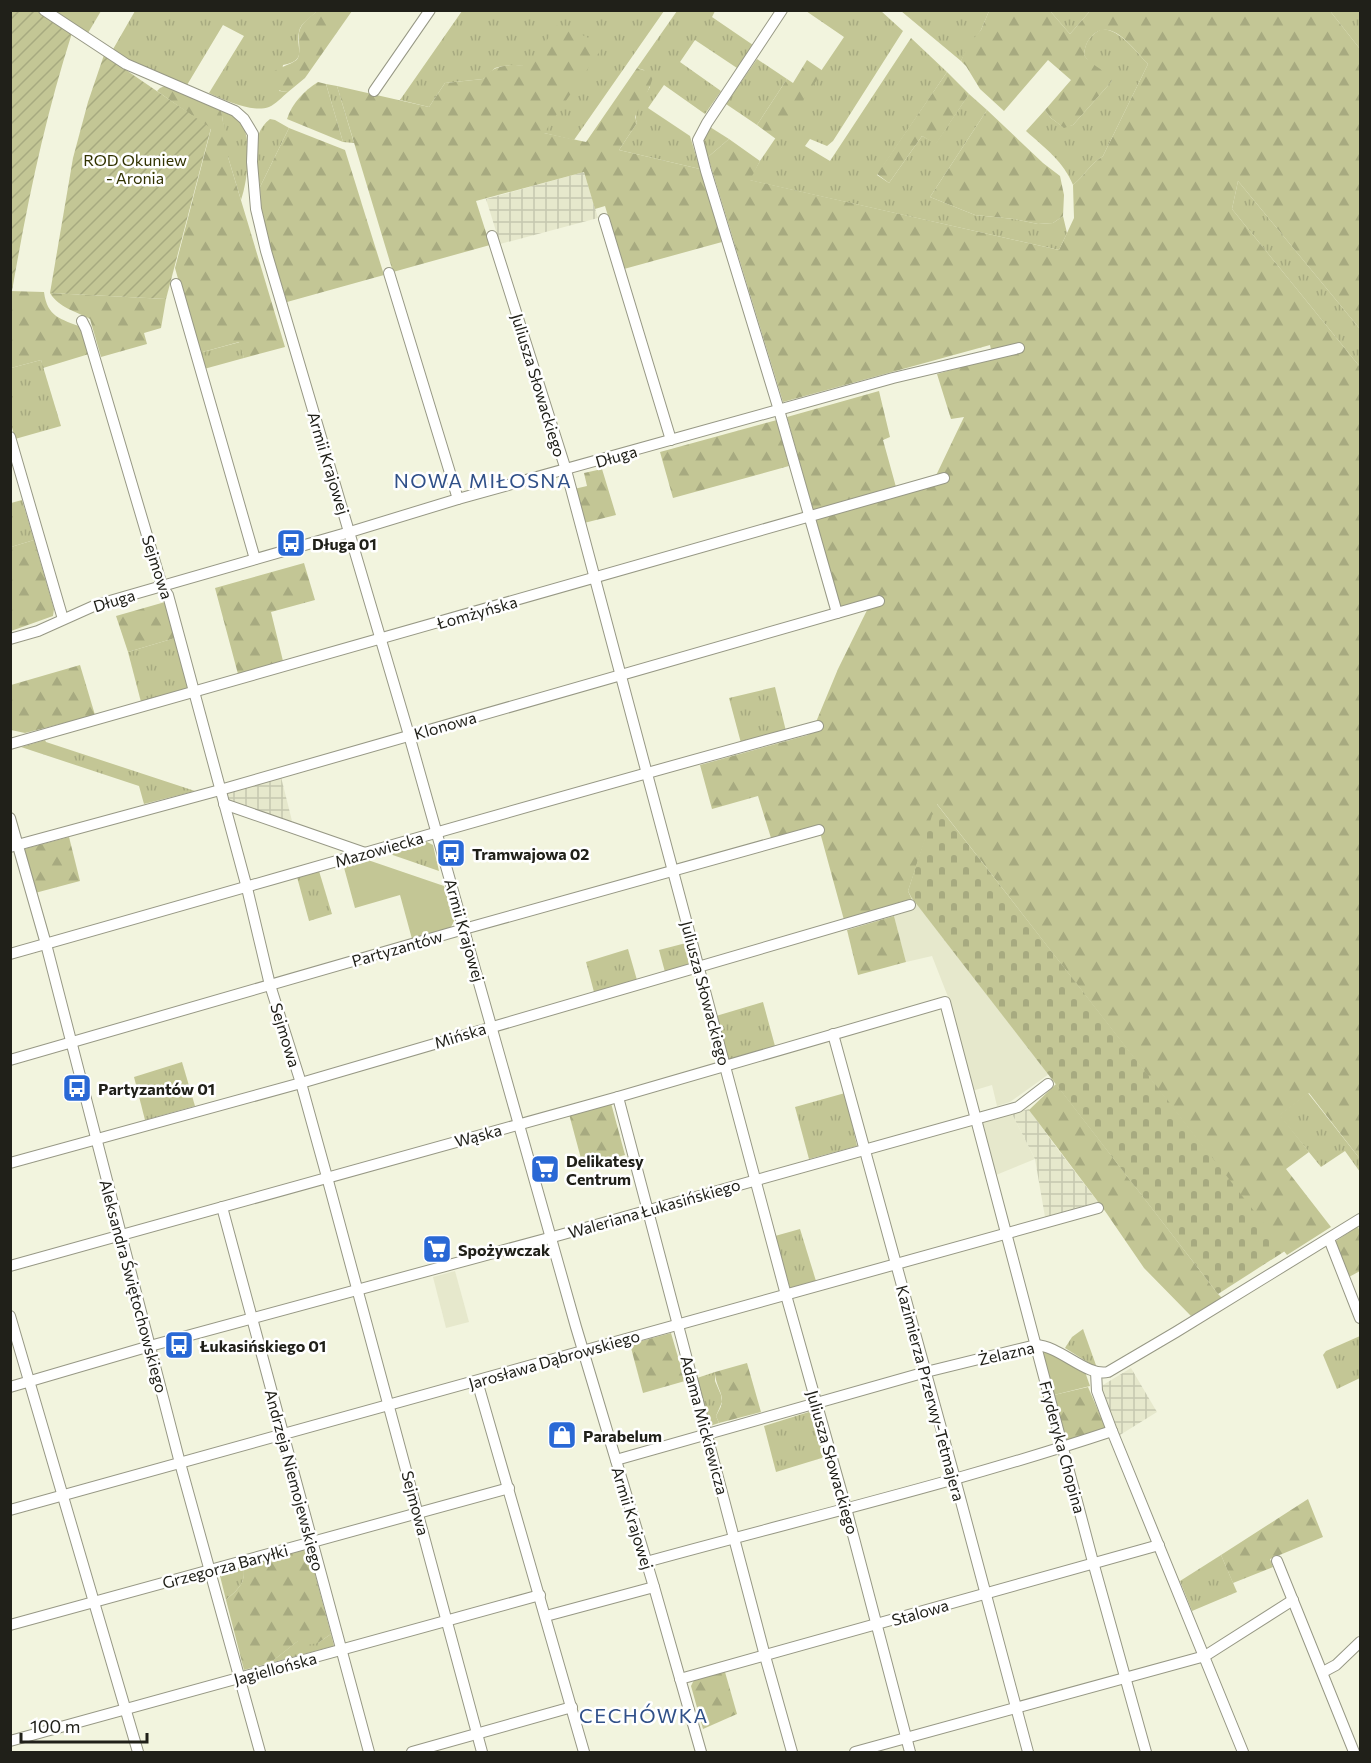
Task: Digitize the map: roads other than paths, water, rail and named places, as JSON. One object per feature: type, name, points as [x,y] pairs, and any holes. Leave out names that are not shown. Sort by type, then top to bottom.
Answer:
[{"type":"street","name":"Armii Krajowej","points":[[44,10],[126,64],[235,111],[250,127],[253,134],[252,162],[256,209],[266,251],[409,735],[551,1238],[701,1752]]},
{"type":"street","points":[[374,91],[430,10]]},
{"type":"street","points":[[782,10],[701,132],[698,140],[837,613]]},
{"type":"street","points":[[604,219],[671,441]]},
{"type":"street","name":"Juliusza Słowackiego","points":[[492,236],[566,470],[672,872],[846,1508],[910,1752]]},
{"type":"street","points":[[389,273],[458,499]]},
{"type":"street","points":[[176,284],[255,559]]},
{"type":"street","name":"Sejmowa","points":[[82,321],[162,586],[168,595],[247,888],[270,985],[301,1083],[327,1177],[482,1752]]},
{"type":"street","name":"Długa","points":[[10,639],[38,631],[96,605],[458,499],[893,378],[1019,348]]},
{"type":"street","points":[[10,437],[63,619]]},
{"type":"street","name":"Łomżyńska","points":[[10,744],[944,478]]},
{"type":"street","name":"Klonowa","points":[[14,846],[220,790],[879,601]]},
{"type":"street","name":"Mazowiecka","points":[[10,954],[818,726]]},
{"type":"street","points":[[224,804],[365,853]]},
{"type":"street","name":"Aleksandra Świętochowskiego","points":[[10,818],[14,846],[46,944],[180,1463],[260,1752]]},
{"type":"street","name":"Partyzantów","points":[[10,1060],[464,929],[819,830]]},
{"type":"street","name":"Mińska","points":[[10,1163],[301,1083],[910,905]]},
{"type":"street","name":"Wąska","points":[[10,1266],[618,1097],[945,1002]]},
{"type":"street","name":"Fryderyka Chopina","points":[[945,1002],[1146,1752]]},
{"type":"street","name":"Kazimierza Przerwy-Tetmajera","points":[[833,1034],[1028,1752]]},
{"type":"street","name":"Waleriana Łukasińskiego","points":[[10,1388],[150,1346],[551,1238],[1018,1107],[1048,1084]]},
{"type":"street","name":"Adama Mickiewicza","points":[[618,1097],[646,1210],[792,1752]]},
{"type":"street","name":"Andrzeja Niemojewskiego","points":[[222,1207],[369,1752]]},
{"type":"street","name":"Jarosława Dąbrowskiego","points":[[10,1510],[1098,1208]]},
{"type":"street","points":[[1243,1752],[1112,1431],[1097,1391],[1096,1372],[1108,1372],[1360,1219]]},
{"type":"street","points":[[1329,1239],[1360,1318]]},
{"type":"street","points":[[10,1316],[138,1752]]},
{"type":"street","name":"Żelazna","points":[[616,1461],[926,1372],[1036,1345],[1049,1347],[1096,1372]]},
{"type":"street","points":[[477,1381],[584,1752]]},
{"type":"street","points":[[646,1562],[955,1479],[1063,1448],[1112,1431]]},
{"type":"street","name":"Grzegorza Baryłki","points":[[10,1625],[508,1488]]},
{"type":"street","name":"Stalowa","points":[[680,1679],[1159,1545]]},
{"type":"street","points":[[1277,1561],[1354,1752]]},
{"type":"street","points":[[546,1616],[654,1587]]},
{"type":"street","name":"Jagiellońska","points":[[10,1741],[540,1595]]},
{"type":"street","points":[[855,1752],[1204,1656],[1293,1600]]},
{"type":"street","points":[[1323,1672],[1336,1665],[1360,1642]]},
{"type":"street","points":[[411,1752],[572,1707]]},
{"type":"place","name":"Długa 01","points":[[291,543]]},
{"type":"place","name":"Tramwajowa 02","points":[[451,853]]},
{"type":"place","name":"Partyzantów 01","points":[[77,1088]]},
{"type":"place","name":"Delikatesy Centrum","points":[[545,1169]]},
{"type":"place","name":"Spożywczak","points":[[437,1249]]},
{"type":"place","name":"Łukasińskiego 01","points":[[179,1345]]},
{"type":"place","name":"Parabelum","points":[[562,1435]]},
{"type":"district","name":"NOWA MIŁOSNA","points":[[483,480]]},
{"type":"district","name":"CECHÓWKA","points":[[644,1715]]},
{"type":"park label","name":"ROD Okuniew - Aronia","points":[[135,168]]}]
